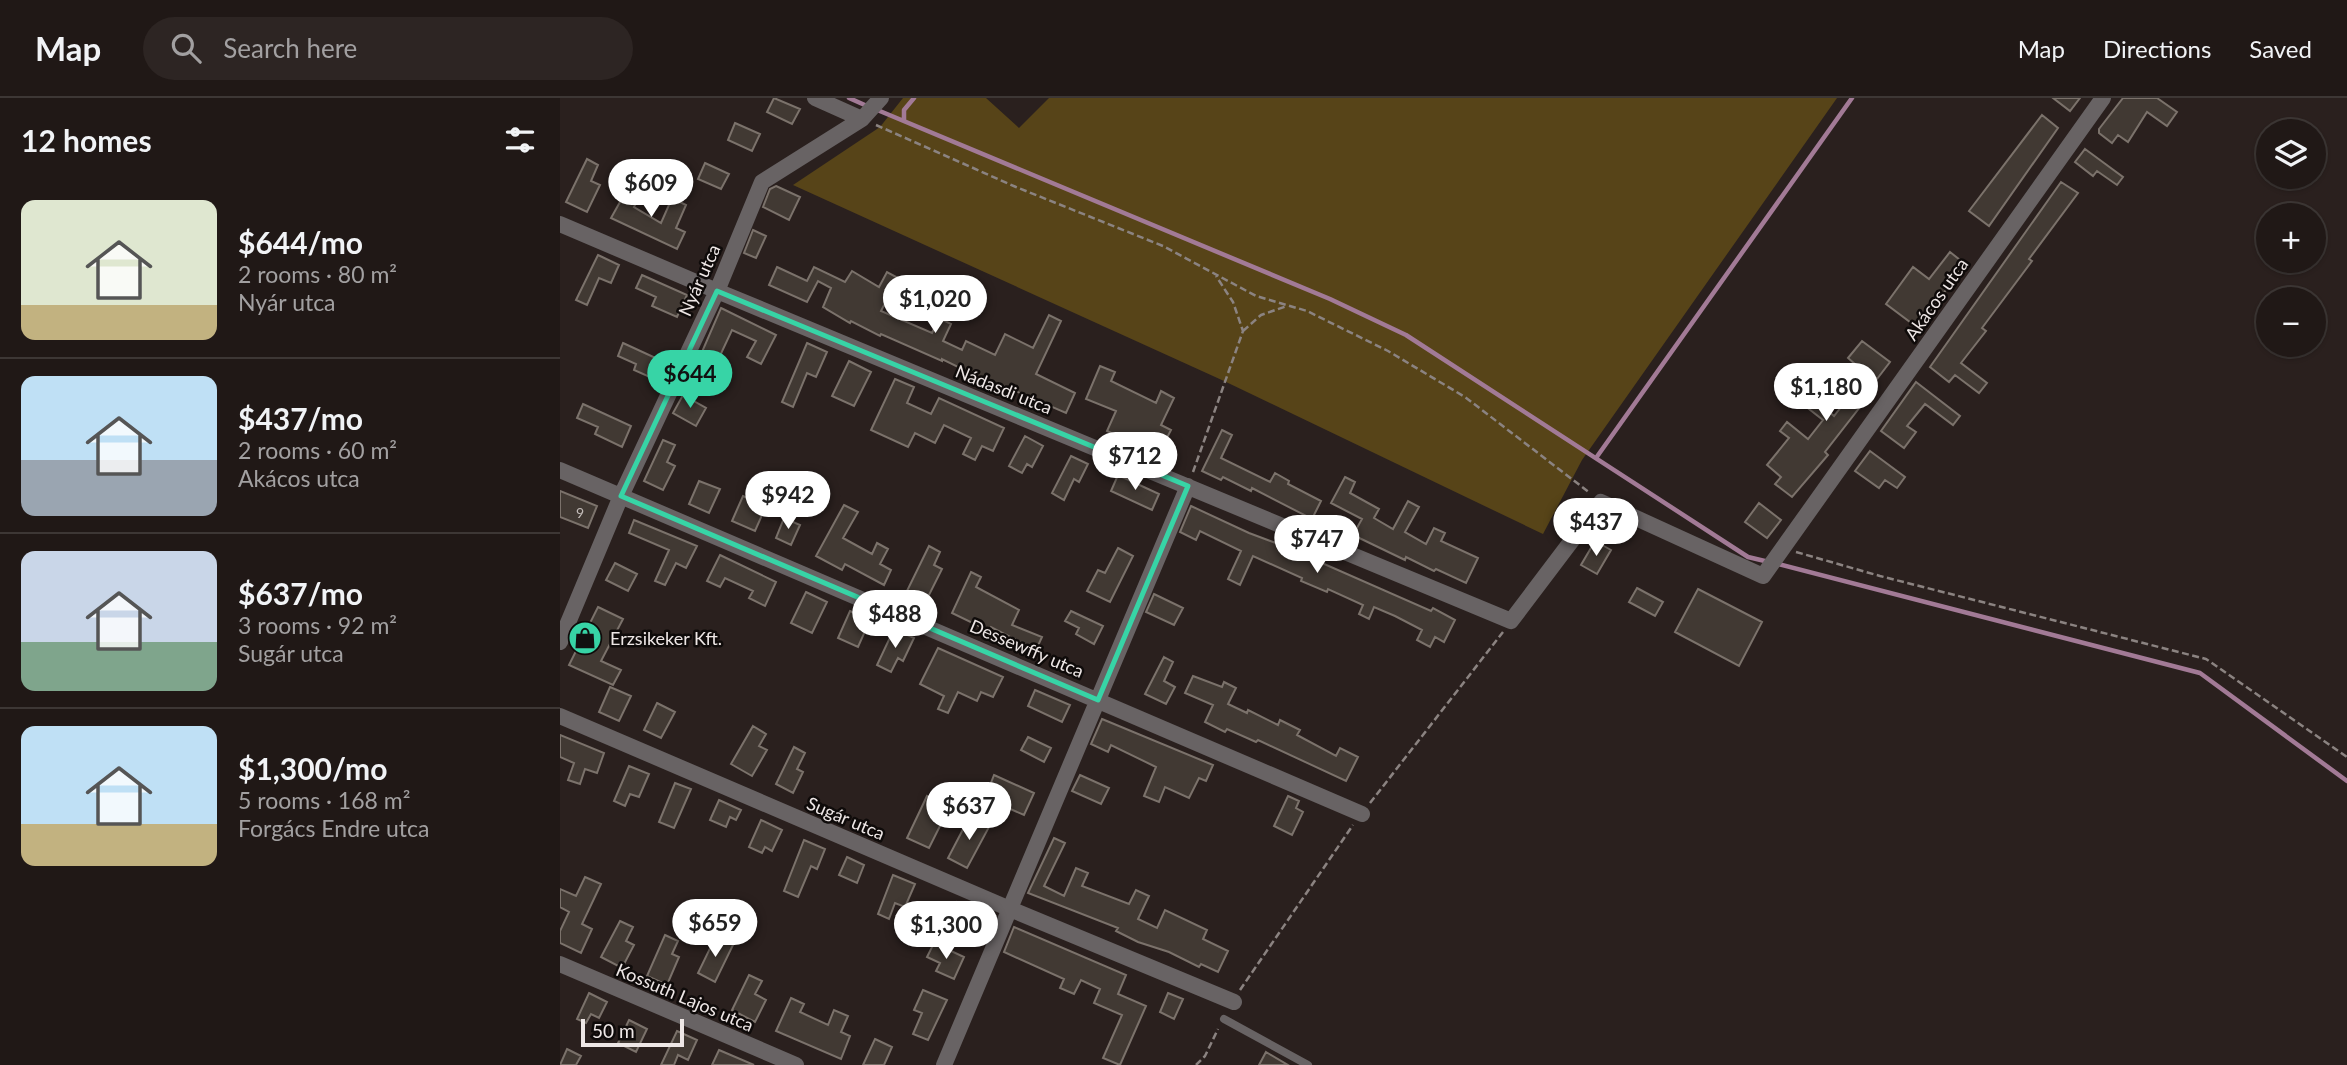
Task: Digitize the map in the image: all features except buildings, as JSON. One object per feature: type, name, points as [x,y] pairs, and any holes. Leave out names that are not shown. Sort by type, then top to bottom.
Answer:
[{"type":"street","points":[[815,98],[872,107]]},
{"type":"street","name":"Akácos utca","points":[[1775,558],[2103,98]]},
{"type":"street","name":"Nyár utca","points":[[560,642],[621,496],[717,291],[762,182],[872,107]]},
{"type":"street","name":"Nádasdi utca","points":[[560,224],[1511,621]]},
{"type":"street","name":"Dessewffy utca","points":[[560,470],[1362,814]]},
{"type":"street","points":[[944,1065],[1188,486]]},
{"type":"street","points":[[1511,621],[1601,502],[1763,576],[1775,558]]},
{"type":"street","name":"Sugár utca","points":[[560,716],[1234,1002]]},
{"type":"street","name":"Kossuth Lajos utca","points":[[560,964],[796,1065]]},
{"type":"lane","points":[[1224,1019],[1308,1065]]},
{"type":"path","points":[[872,107],[1016,187],[1163,246],[1256,296],[1307,311],[1388,351],[1465,397],[1601,502]]},
{"type":"path","points":[[1214,274],[1233,302],[1242,331]]},
{"type":"path","points":[[1188,486],[1242,331],[1261,315],[1287,306]]},
{"type":"path","points":[[1775,558],[1880,576],[2206,659],[2347,757]]},
{"type":"path","points":[[1234,1002],[1247,978],[1362,814],[1511,621]]},
{"type":"path","points":[[1196,1065],[1205,1056],[1224,1019]]},
{"type":"highlighted area","points":[[717,291],[1188,486],[1098,700],[621,496]]},
{"type":"shaded area","points":[[903,98],[986,98],[1019,128],[1049,98],[1837,98],[1582,460],[1543,534],[1224,381],[793,185],[880,127]]},
{"type":"waterway","points":[[849,98],[867,106]]},
{"type":"waterway","points":[[904,121],[904,110],[914,98]]},
{"type":"waterway","points":[[1596,458],[1852,98]]},
{"type":"waterway","points":[[875,109],[1330,299],[1406,335],[1748,557],[1769,562]]},
{"type":"waterway","points":[[1778,564],[2200,673],[2347,781]]},
{"type":"place","name":"Erzsikeker Kft.","points":[[585,638]]}]
